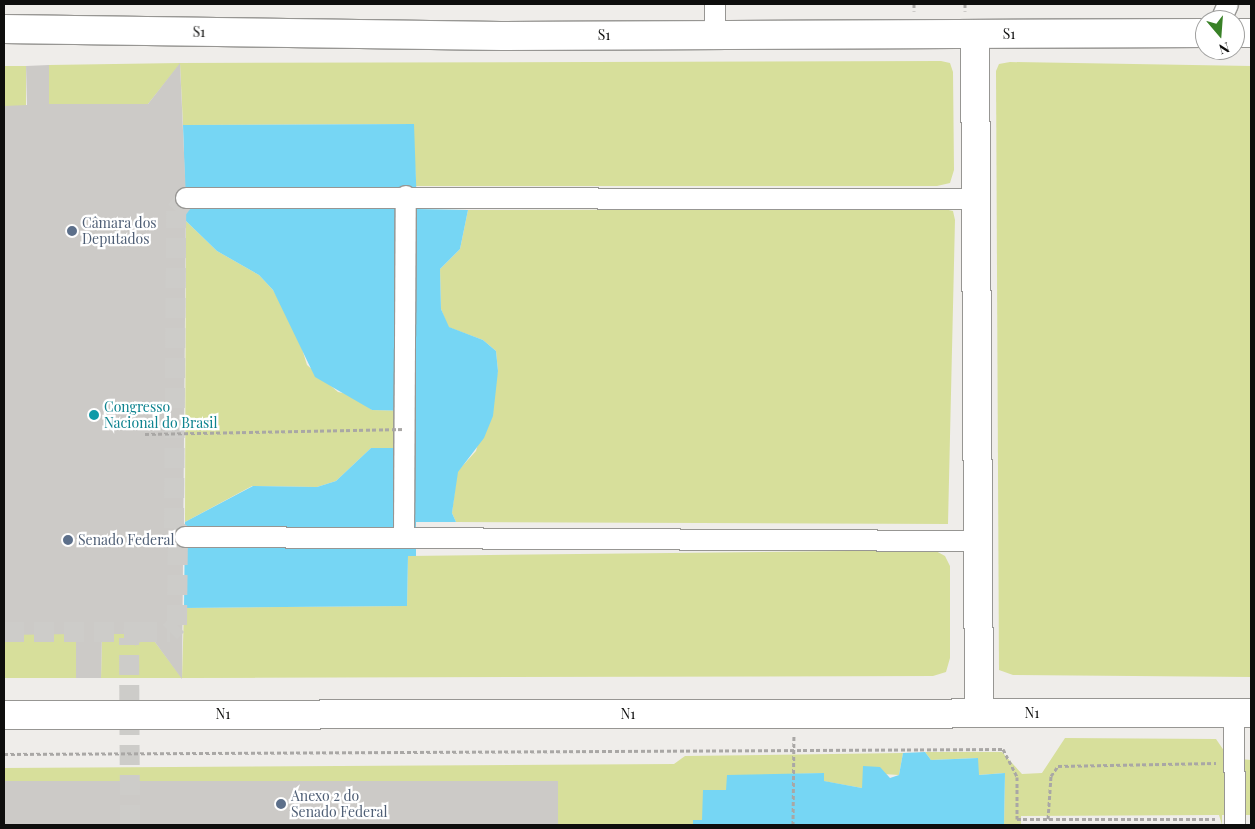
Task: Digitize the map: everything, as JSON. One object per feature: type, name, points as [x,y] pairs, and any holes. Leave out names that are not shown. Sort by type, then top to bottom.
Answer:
[{"type":"highway","name":"S1","points":[[4,29],[715,35],[1195,33]]},
{"type":"highway","points":[[974,34],[979,713]]},
{"type":"highway","name":"N1","points":[[4,715],[1243,713]]},
{"type":"lane","points":[[715,4],[715,35]]},
{"type":"lane","points":[[404,535],[406,196]]},
{"type":"lane","points":[[186,198],[406,196],[976,199]]},
{"type":"lane","points":[[185,537],[404,535],[457,538],[978,541]]},
{"type":"lane","points":[[1230,822],[1235,763],[1243,713]]},
{"type":"path","points":[[145,434],[405,429]]},
{"type":"path","points":[[793,825],[794,714]]},
{"type":"path","points":[[4,754],[1003,749],[1017,777],[1017,819],[1230,822]]},
{"type":"path","points":[[1048,819],[1051,776],[1058,766],[1235,763]]},
{"type":"green space","points":[[941,61],[950,63],[953,72],[954,170],[950,183],[937,186],[416,186],[413,124],[183,125],[180,64],[148,104],[49,104],[49,65],[180,63]]},
{"type":"green space","points":[[1010,62],[1251,66],[1251,677],[1013,675],[999,670],[996,71],[999,64]]},
{"type":"green space","points":[[4,66],[26,66],[26,106],[4,106]]},
{"type":"green space","points":[[944,209],[953,211],[955,220],[948,524],[456,522],[452,513],[457,472],[476,451],[498,371],[496,351],[483,340],[448,327],[441,309],[440,269],[460,249],[468,210]]},
{"type":"green space","points":[[186,221],[217,251],[259,275],[273,290],[296,329],[307,365],[338,392],[352,395],[372,410],[412,411],[412,448],[371,448],[336,481],[317,487],[252,486],[185,522]]},
{"type":"green space","points":[[934,550],[945,556],[950,566],[950,658],[946,672],[933,676],[182,678],[184,608],[407,606],[408,556]]},
{"type":"green space","points":[[4,634],[76,634],[76,678],[4,678]]},
{"type":"green space","points":[[102,634],[149,634],[182,678],[101,678]]},
{"type":"green space","points":[[1065,738],[1216,739],[1229,758],[1251,760],[1251,815],[1222,815],[1222,825],[1219,815],[1021,816],[1021,825],[1004,825],[1005,773],[978,775],[977,758],[931,760],[925,752],[1002,752],[1022,774],[1042,773]]},
{"type":"green space","points":[[903,753],[899,775],[883,774],[862,788],[823,781],[823,773],[793,774],[727,790],[702,821],[693,820],[693,825],[558,825],[558,781],[4,783],[4,768],[674,764],[685,756]]},
{"type":"water","points":[[414,124],[417,209],[468,210],[460,249],[440,269],[441,309],[449,327],[483,340],[496,351],[498,371],[493,416],[484,438],[458,472],[452,513],[456,522],[416,522],[416,556],[408,556],[407,606],[184,608],[185,522],[253,486],[317,487],[336,481],[371,448],[412,448],[412,411],[372,410],[315,377],[273,290],[259,275],[217,251],[186,221],[183,125]]},
{"type":"water","points":[[925,752],[931,760],[978,758],[979,775],[1005,773],[1004,825],[693,825],[693,820],[702,820],[703,790],[726,790],[727,775],[824,773],[824,781],[862,788],[863,766],[880,767],[890,778],[899,775],[903,753]]},
{"type":"building","name":"Congresso Nacional do Brasil","points":[[180,63],[186,198],[182,679],[149,634],[102,634],[101,678],[76,678],[76,634],[4,635],[4,106],[27,105],[26,66],[49,65],[49,104],[148,104]]},
{"type":"building","name":"Anexo 2 do Senado Federal","points":[[4,781],[558,781],[558,825],[4,825]]},
{"type":"tunnel","points":[[185,537],[174,528],[176,211],[186,198]]},
{"type":"tunnel","points":[[130,825],[129,638],[137,632],[170,632],[177,625],[178,534]]},
{"type":"tunnel","points":[[4,632],[137,632]]},
{"type":"place","name":"Câmara dos Deputados","points":[[72,231]]},
{"type":"place","name":"Congresso Nacional do Brasil","points":[[94,415]]},
{"type":"place","name":"Senado Federal","points":[[68,540]]},
{"type":"place","name":"Anexo 2 do Senado Federal","points":[[281,804]]}]
